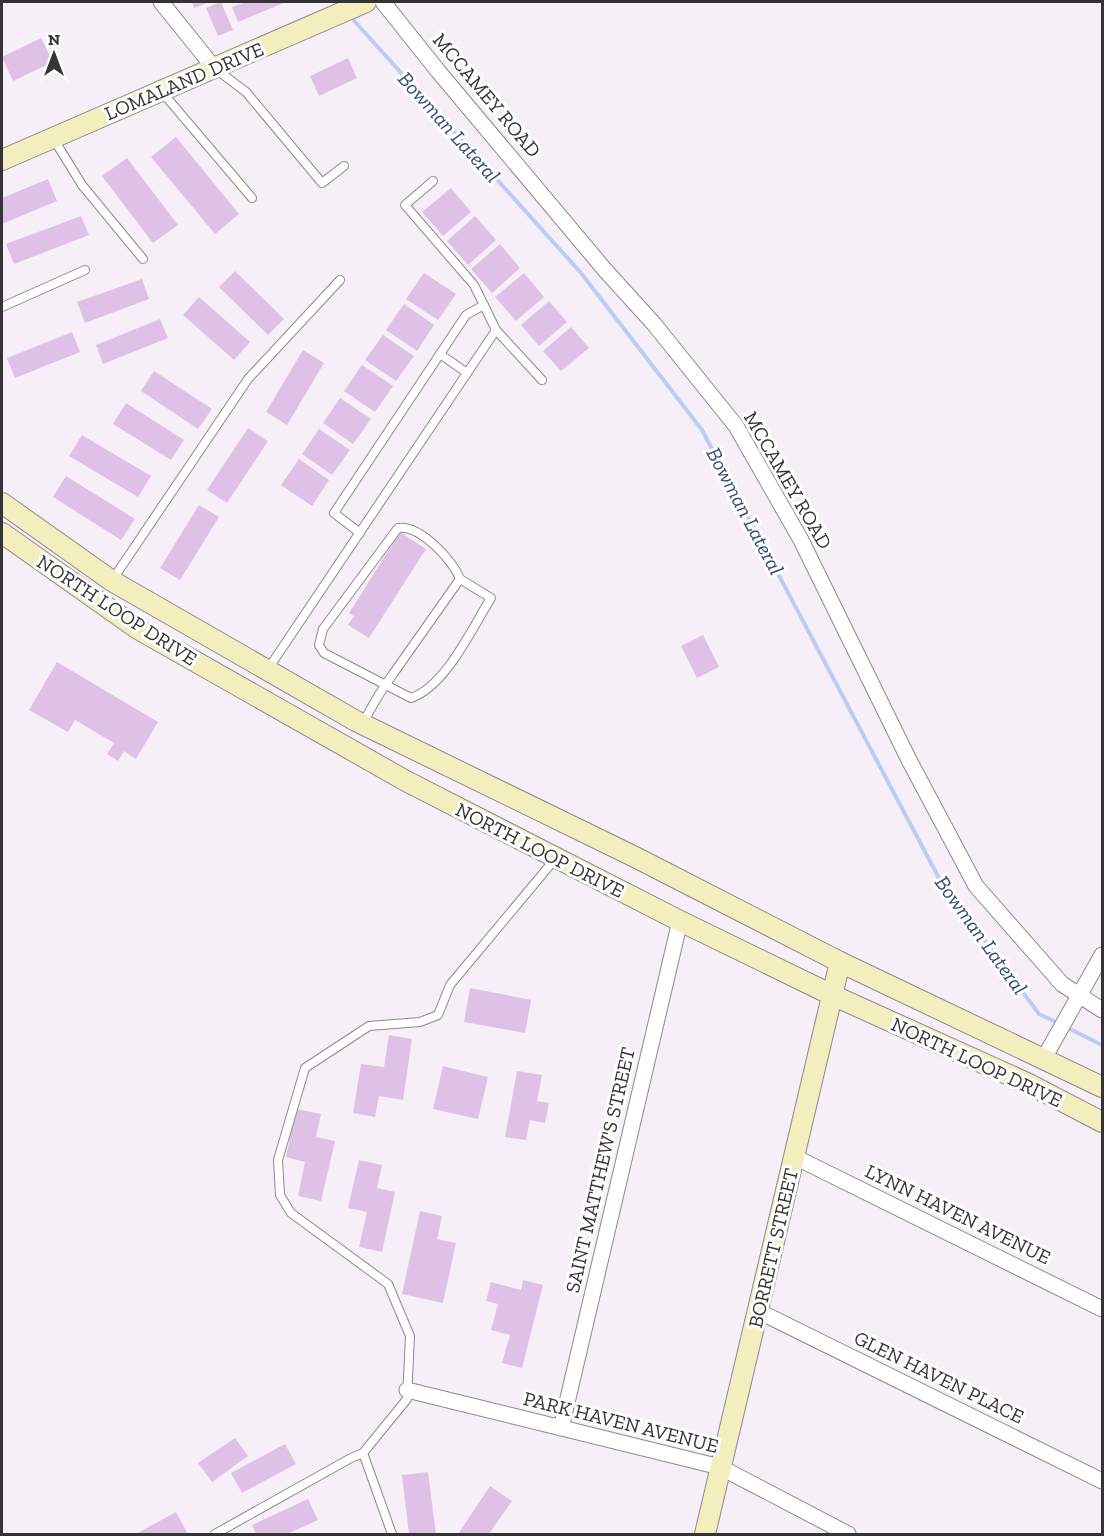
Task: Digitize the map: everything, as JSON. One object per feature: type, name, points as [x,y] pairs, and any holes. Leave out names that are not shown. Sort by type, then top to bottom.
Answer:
[{"type":"main road","name":"LOMALAND DRIVE","points":[[2,160],[366,2]]},
{"type":"main road","name":"NORTH LOOP DRIVE","points":[[2,503],[112,581],[363,725],[474,781],[635,857],[840,962],[1049,1050],[1102,1087]]},
{"type":"main road","name":"NORTH LOOP DRIVE","points":[[2,533],[147,634],[455,806],[680,921],[830,994],[1029,1084],[1102,1122]]},
{"type":"main road","points":[[455,806],[474,781]]},
{"type":"main road","name":"BORRETT STREET","points":[[705,1534],[795,1157],[830,994],[840,962]]},
{"type":"street","points":[[161,2],[215,69]]},
{"type":"street","name":"MCCAMEY ROAD","points":[[383,2],[605,270],[654,324],[736,426],[801,540],[909,760],[976,886],[1078,1001],[1102,1010]]},
{"type":"street","name":"SAINT MATTHEW'S STREET","points":[[561,1428],[680,921]]},
{"type":"street","points":[[1049,1050],[1102,955]]},
{"type":"street","name":"LYNN HAVEN AVENUE","points":[[795,1157],[1102,1309]]},
{"type":"street","name":"GLEN HAVEN PLACE","points":[[758,1311],[1102,1480]]},
{"type":"street","name":"PARK HAVEN AVENUE","points":[[407,1390],[720,1467],[848,1534]]},
{"type":"lane","points":[[215,69],[246,92],[322,183],[344,166]]},
{"type":"lane","points":[[161,91],[252,198]]},
{"type":"lane","points":[[52,137],[82,185],[143,259]]},
{"type":"lane","points":[[433,181],[405,205],[474,285],[496,330],[542,380]]},
{"type":"lane","points":[[2,307],[85,270]]},
{"type":"lane","points":[[112,581],[248,379],[340,280]]},
{"type":"lane","points":[[360,533],[334,513],[466,315],[484,305]]},
{"type":"lane","points":[[267,670],[496,330]]},
{"type":"lane","points":[[440,354],[467,373]]},
{"type":"lane","points":[[398,528],[412,530],[427,540],[456,566],[460,579],[491,598],[431,687],[411,698],[324,653],[320,645],[323,629],[398,528]]},
{"type":"lane","points":[[363,725],[385,685],[460,579]]},
{"type":"lane","points":[[215,1534],[351,1458],[363,1454],[407,1399],[410,1336],[388,1284],[291,1213],[280,1195],[278,1160],[305,1068],[369,1026],[420,1022],[438,1015],[450,985],[556,858]]},
{"type":"lane","points":[[363,1454],[392,1534]]},
{"type":"building","points":[[192,2],[210,2],[194,8]]},
{"type":"building","points":[[221,2],[233,30],[218,36],[206,8]]},
{"type":"building","points":[[246,2],[286,2],[238,22],[232,7]]},
{"type":"building","points":[[41,38],[53,62],[13,81],[2,57]]},
{"type":"building","points":[[348,58],[357,78],[319,96],[310,76]]},
{"type":"building","points":[[176,137],[239,214],[215,234],[151,157]]},
{"type":"building","points":[[127,158],[178,225],[153,243],[102,176]]},
{"type":"building","points":[[48,179],[57,201],[2,224],[2,198]]},
{"type":"building","points":[[451,188],[471,212],[443,236],[422,212]]},
{"type":"building","points":[[81,216],[89,235],[14,264],[6,244]]},
{"type":"building","points":[[475,216],[496,240],[468,265],[447,241]]},
{"type":"building","points":[[500,244],[520,268],[492,293],[471,269]]},
{"type":"building","points":[[235,271],[284,319],[268,335],[219,287]]},
{"type":"building","points":[[424,273],[456,294],[438,320],[406,299]]},
{"type":"building","points":[[524,273],[544,297],[516,321],[495,297]]},
{"type":"building","points":[[142,279],[149,299],[85,323],[77,302]]},
{"type":"building","points":[[199,297],[250,342],[234,360],[183,315]]},
{"type":"building","points":[[549,301],[567,322],[539,346],[521,325]]},
{"type":"building","points":[[404,304],[434,325],[417,351],[386,330]]},
{"type":"building","points":[[160,319],[168,338],[103,364],[96,345]]},
{"type":"building","points":[[571,327],[589,348],[561,371],[543,351]]},
{"type":"building","points":[[72,332],[80,352],[15,378],[7,358]]},
{"type":"building","points":[[383,335],[414,356],[396,381],[365,360]]},
{"type":"building","points":[[303,350],[324,363],[287,425],[266,412]]},
{"type":"building","points":[[362,365],[393,386],[375,412],[344,391]]},
{"type":"building","points":[[154,371],[212,409],[198,429],[141,391]]},
{"type":"building","points":[[340,398],[371,419],[353,444],[323,423]]},
{"type":"building","points":[[126,403],[184,440],[171,460],[113,424]]},
{"type":"building","points":[[248,428],[268,441],[227,503],[207,490]]},
{"type":"building","points":[[319,429],[350,450],[332,475],[302,454]]},
{"type":"building","points":[[82,435],[151,476],[138,497],[69,456]]},
{"type":"building","points":[[299,459],[329,480],[312,506],[281,485]]},
{"type":"building","points":[[66,476],[135,519],[121,540],[53,497]]},
{"type":"building","points":[[199,505],[219,517],[180,580],[160,568]]},
{"type":"building","points":[[400,532],[426,549],[369,638],[348,625],[354,616],[349,613]]},
{"type":"building","points":[[703,635],[719,667],[697,678],[681,646]]},
{"type":"building","points":[[57,662],[158,722],[136,759],[124,751],[118,761],[107,754],[114,743],[75,720],[68,732],[29,710]]},
{"type":"building","points":[[470,988],[531,1000],[525,1033],[464,1022]]},
{"type":"building","points":[[389,1035],[412,1039],[403,1100],[379,1096],[375,1117],[353,1113],[361,1064],[384,1067]]},
{"type":"building","points":[[443,1066],[488,1077],[478,1119],[433,1109]]},
{"type":"building","points":[[517,1071],[542,1075],[537,1101],[549,1103],[545,1123],[530,1120],[526,1140],[505,1137]]},
{"type":"building","points":[[296,1109],[321,1114],[316,1137],[335,1141],[321,1201],[298,1196],[305,1162],[286,1157]]},
{"type":"building","points":[[359,1160],[382,1165],[377,1188],[395,1192],[382,1252],[359,1247],[367,1212],[348,1208]]},
{"type":"building","points":[[420,1211],[442,1216],[437,1239],[456,1243],[443,1303],[402,1294]]},
{"type":"building","points":[[523,1280],[543,1285],[522,1368],[502,1363],[510,1335],[491,1330],[498,1304],[486,1301],[491,1282],[521,1290]]},
{"type":"building","points":[[235,1438],[248,1456],[212,1482],[198,1463]]},
{"type":"building","points":[[285,1444],[296,1464],[242,1493],[231,1473]]},
{"type":"building","points":[[428,1472],[436,1534],[409,1534],[402,1475]]},
{"type":"building","points":[[490,1486],[512,1501],[489,1534],[458,1534]]},
{"type":"building","points":[[308,1499],[318,1520],[287,1534],[256,1534],[252,1525]]},
{"type":"building","points":[[176,1512],[188,1534],[136,1534]]},
{"type":"waterway","name":"Bowman Lateral","points":[[349,15],[581,273],[702,430],[941,882],[1039,1014],[1060,1024]]},
{"type":"waterway","name":"Bowman Lateral","points":[[1066,1027],[1102,1045]]}]
